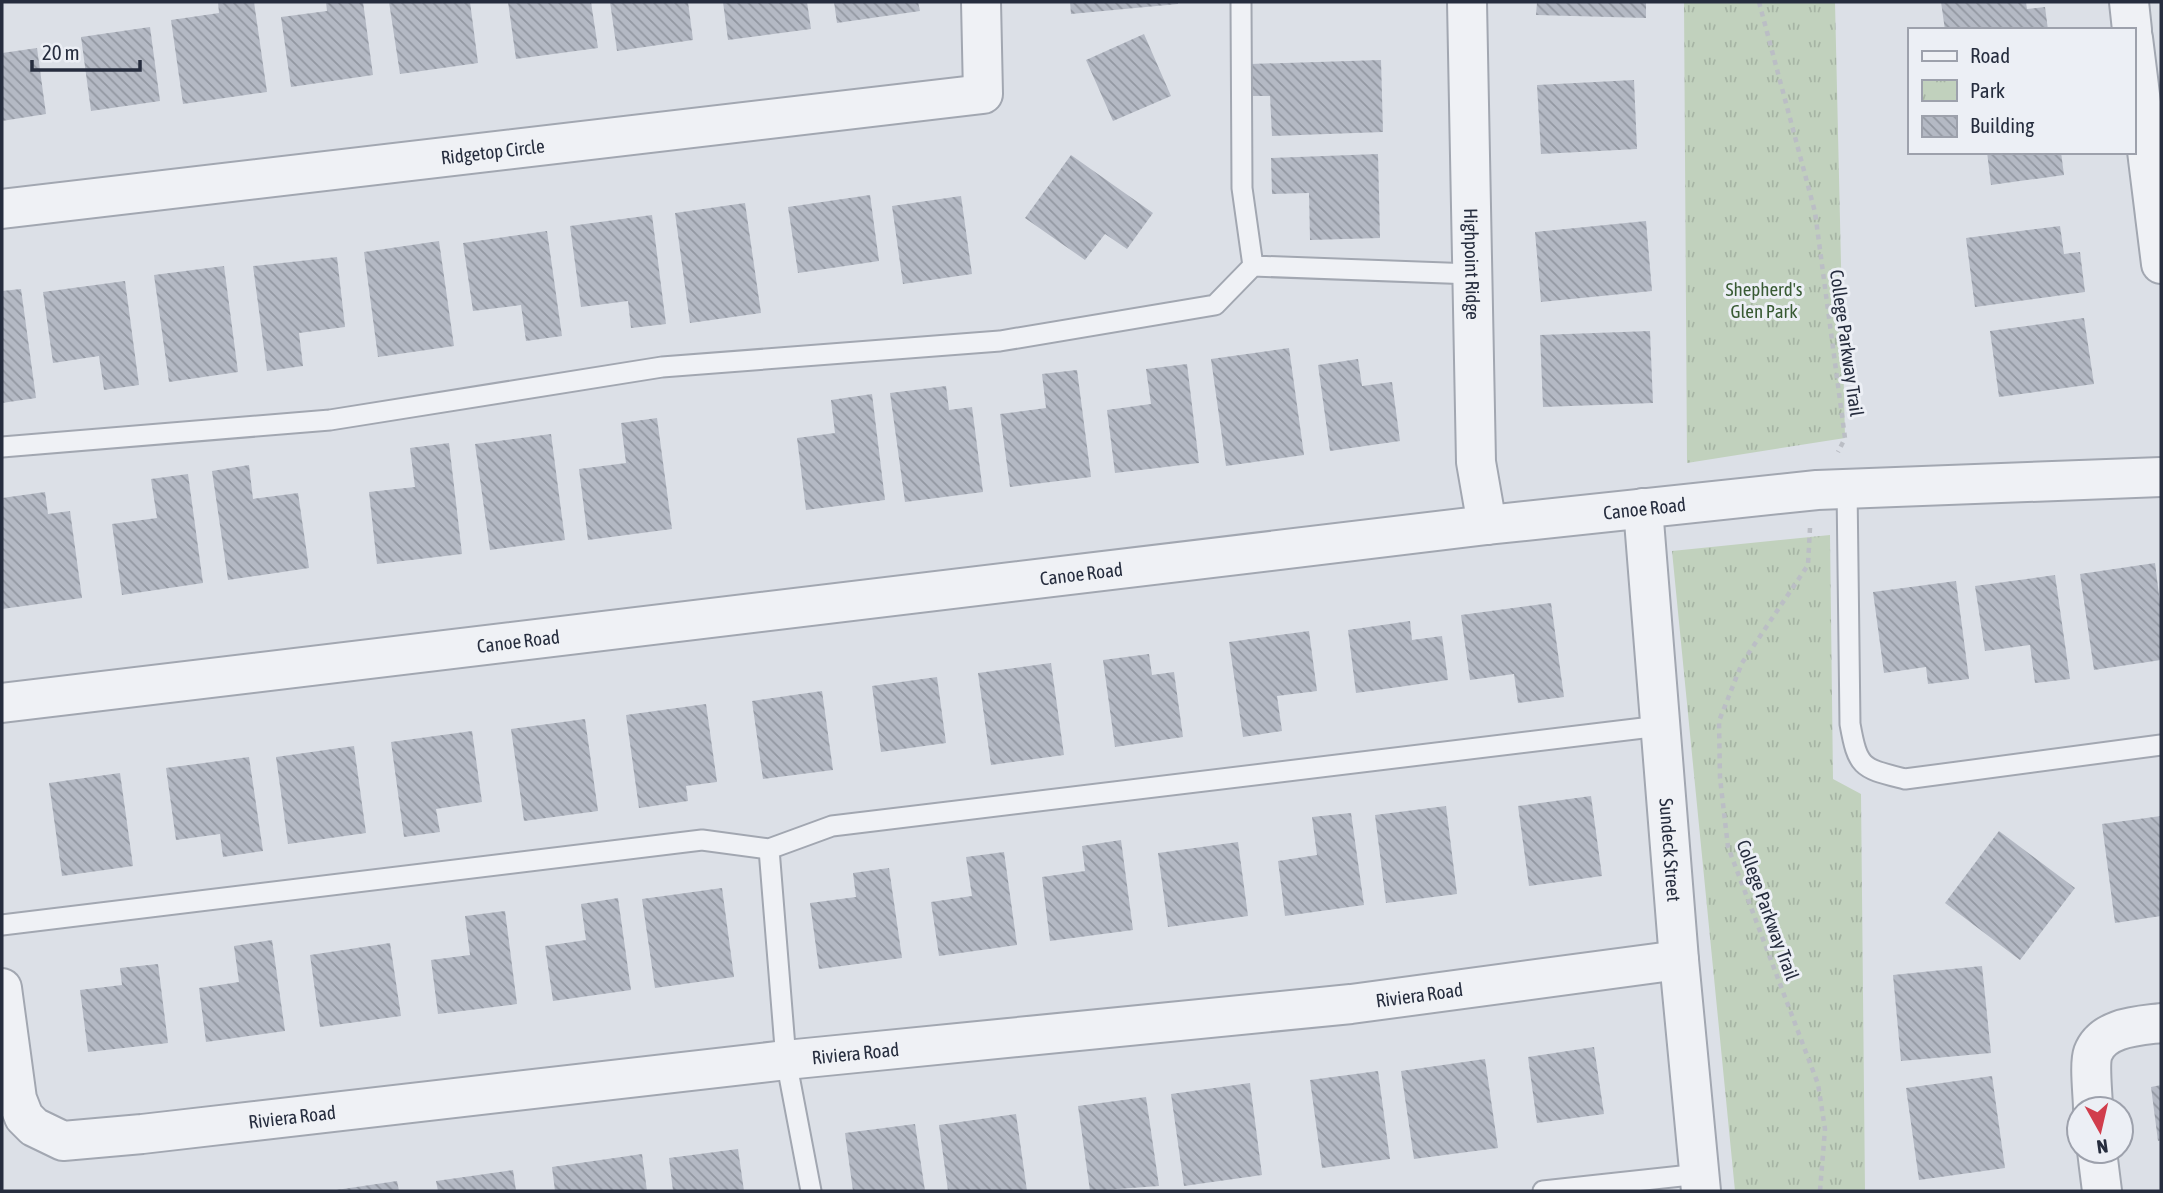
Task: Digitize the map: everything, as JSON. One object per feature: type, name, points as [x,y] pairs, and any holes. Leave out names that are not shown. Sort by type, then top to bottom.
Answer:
[{"type":"street","name":"Ridgetop Circle","points":[[2,209],[983,93],[981,2]]},
{"type":"street","name":"Highpoint Ridge","points":[[1467,2],[1476,462],[1487,525]]},
{"type":"street","points":[[2129,2],[2132,28]]},
{"type":"street","points":[[2135,54],[2161,264]]},
{"type":"street","name":"Canoe Road","points":[[2,703],[1643,508],[1832,489],[2161,477]]},
{"type":"street","name":"Sundeck Street","points":[[1643,508],[1679,960],[1700,1183]]},
{"type":"street","name":"Riviera Road","points":[[2,988],[17,1099],[24,1117],[34,1128],[63,1141],[786,1060],[1351,1004],[1679,960]]},
{"type":"street","points":[[2093,1095],[2093,1054],[2108,1035],[2126,1028],[2161,1023]]},
{"type":"street","points":[[2099,1165],[2102,1191]]},
{"type":"lane","points":[[1241,2],[1242,188],[1253,266]]},
{"type":"lane","points":[[2,447],[330,420],[662,367],[1000,341],[1215,304],[1253,266],[1473,274]]},
{"type":"lane","points":[[1832,489],[1850,724],[1855,754],[1869,770],[1905,779],[2161,745]]},
{"type":"lane","points":[[2,925],[702,839],[769,849],[832,826],[1660,726]]},
{"type":"lane","points":[[769,849],[786,1060],[811,1191]]},
{"type":"lane","points":[[1543,1191],[1700,1183]]},
{"type":"path","name":"College Parkway Trail","points":[[1759,2],[1815,212],[1845,438],[1808,565],[1742,663],[1719,721],[1720,778],[1728,847],[1818,1084],[1825,1129],[1819,1191]]},
{"type":"green space","name":"Shepherd's Glen Park","points":[[1684,2],[1835,2],[1845,438],[1687,463]]},
{"type":"green space","points":[[1830,535],[1833,779],[1861,794],[1865,1191],[1735,1191],[1672,551]]},
{"type":"building","points":[[218,2],[254,2],[267,92],[183,104],[171,20],[219,13]]},
{"type":"building","points":[[326,2],[363,2],[373,75],[291,87],[281,17],[327,11]]},
{"type":"building","points":[[389,2],[470,2],[478,63],[400,74]]},
{"type":"building","points":[[508,2],[591,2],[598,48],[516,59]]},
{"type":"building","points":[[610,2],[688,2],[693,40],[617,51]]},
{"type":"building","points":[[723,2],[807,2],[811,29],[728,40]]},
{"type":"building","points":[[834,2],[918,2],[920,11],[837,23]]},
{"type":"building","points":[[1070,2],[1178,2],[1178,4],[1071,14]]},
{"type":"building","points":[[1537,2],[1646,2],[1646,18],[1536,15]]},
{"type":"building","points":[[1941,2],[2026,2],[2027,9],[2045,7],[2048,28],[1945,28]]},
{"type":"building","points":[[150,27],[160,101],[91,111],[81,37]]},
{"type":"building","points":[[1144,34],[1171,96],[1113,121],[1086,60]]},
{"type":"building","points":[[37,48],[46,114],[2,121],[2,53]]},
{"type":"building","points":[[1381,60],[1383,132],[1272,136],[1270,96],[1251,96],[1250,64]]},
{"type":"building","points":[[1634,80],[1637,149],[1541,154],[1537,85]]},
{"type":"building","points":[[1378,154],[1380,238],[1310,240],[1309,193],[1272,194],[1271,158]]},
{"type":"building","points":[[1987,154],[2061,154],[2064,175],[1991,185]]},
{"type":"building","points":[[1071,155],[1153,213],[1127,249],[1105,234],[1085,260],[1025,218]]},
{"type":"building","points":[[870,195],[879,261],[798,273],[788,207]]},
{"type":"building","points":[[961,196],[972,274],[903,284],[892,206]]},
{"type":"building","points":[[745,203],[761,313],[690,323],[675,213]]},
{"type":"building","points":[[652,215],[666,324],[631,328],[628,301],[581,307],[570,226]]},
{"type":"building","points":[[1646,221],[1652,291],[1541,302],[1535,232]]},
{"type":"building","points":[[2060,226],[2064,254],[2080,252],[2085,292],[1975,307],[1966,238]]},
{"type":"building","points":[[547,231],[562,336],[526,341],[521,305],[473,311],[463,243]]},
{"type":"building","points":[[439,241],[454,346],[378,357],[364,252]]},
{"type":"building","points":[[337,257],[345,327],[299,333],[303,366],[267,371],[253,266]]},
{"type":"building","points":[[224,266],[238,372],[169,382],[154,275]]},
{"type":"building","points":[[125,281],[139,385],[104,390],[99,356],[53,363],[43,292]]},
{"type":"building","points":[[21,289],[36,398],[2,403],[2,291]]},
{"type":"building","points":[[2084,318],[2094,384],[1999,397],[1990,331]]},
{"type":"building","points":[[1650,331],[1653,403],[1543,407],[1540,335]]},
{"type":"building","points":[[1289,348],[1304,455],[1226,466],[1211,359]]},
{"type":"building","points":[[1358,359],[1362,386],[1392,382],[1400,441],[1330,451],[1318,365]]},
{"type":"building","points":[[1187,364],[1199,463],[1115,473],[1107,410],[1151,404],[1146,369]]},
{"type":"building","points":[[1077,370],[1091,477],[1010,487],[1000,414],[1046,408],[1042,374]]},
{"type":"building","points":[[946,386],[949,410],[972,407],[983,492],[905,502],[890,393]]},
{"type":"building","points":[[872,394],[885,500],[806,510],[797,438],[835,433],[831,400]]},
{"type":"building","points":[[657,418],[672,529],[588,540],[579,469],[626,463],[621,423]]},
{"type":"building","points":[[551,434],[565,540],[490,550],[475,444]]},
{"type":"building","points":[[449,443],[462,554],[377,564],[369,492],[415,487],[410,448]]},
{"type":"building","points":[[249,465],[253,499],[298,493],[309,568],[228,580],[212,471]]},
{"type":"building","points":[[188,474],[203,583],[122,595],[112,524],[157,518],[151,479]]},
{"type":"building","points":[[45,492],[48,514],[70,511],[82,598],[2,609],[2,498]]},
{"type":"building","points":[[2155,563],[2161,611],[2161,660],[2094,670],[2080,574]]},
{"type":"building","points":[[2055,575],[2070,679],[2035,683],[2030,645],[1985,651],[1975,586]]},
{"type":"building","points":[[1956,581],[1969,679],[1928,684],[1926,667],[1884,673],[1873,592]]},
{"type":"building","points":[[1551,603],[1564,697],[1518,703],[1514,674],[1470,680],[1461,615]]},
{"type":"building","points":[[1410,621],[1412,640],[1442,636],[1448,680],[1356,693],[1348,630]]},
{"type":"building","points":[[1309,631],[1317,691],[1277,696],[1282,731],[1243,737],[1229,642]]},
{"type":"building","points":[[1149,654],[1152,675],[1174,672],[1183,737],[1115,747],[1103,660]]},
{"type":"building","points":[[1051,663],[1064,755],[991,765],[978,673]]},
{"type":"building","points":[[937,677],[946,743],[881,752],[872,686]]},
{"type":"building","points":[[822,691],[833,770],[763,779],[752,701]]},
{"type":"building","points":[[706,704],[717,782],[686,786],[688,801],[639,808],[626,715]]},
{"type":"building","points":[[585,719],[598,811],[524,821],[511,729]]},
{"type":"building","points":[[472,731],[482,802],[436,809],[440,832],[404,837],[391,742]]},
{"type":"building","points":[[354,746],[366,833],[288,844],[276,757]]},
{"type":"building","points":[[249,757],[263,851],[223,857],[220,834],[176,840],[166,768]]},
{"type":"building","points":[[120,773],[133,866],[62,876],[49,783]]},
{"type":"building","points":[[1591,796],[1602,876],[1529,886],[1518,806]]},
{"type":"building","points":[[1446,806],[1457,894],[1386,903],[1375,815]]},
{"type":"building","points":[[1351,813],[1364,905],[1285,916],[1278,861],[1317,855],[1312,817]]},
{"type":"building","points":[[2161,816],[2161,916],[2115,923],[2102,824]]},
{"type":"building","points":[[1999,831],[2075,888],[2020,960],[1945,903]]},
{"type":"building","points":[[1121,840],[1133,930],[1050,941],[1042,877],[1085,871],[1082,846]]},
{"type":"building","points":[[1238,842],[1248,916],[1168,927],[1158,853]]},
{"type":"building","points":[[1004,852],[1017,945],[939,956],[931,902],[972,896],[966,857]]},
{"type":"building","points":[[889,868],[902,958],[819,969],[810,903],[856,897],[853,873]]},
{"type":"building","points":[[722,888],[734,977],[655,988],[642,899]]},
{"type":"building","points":[[618,898],[631,990],[553,1001],[545,946],[586,940],[581,904]]},
{"type":"building","points":[[505,911],[517,1004],[438,1014],[431,960],[470,955],[465,916]]},
{"type":"building","points":[[272,940],[285,1031],[206,1042],[199,988],[239,982],[234,946]]},
{"type":"building","points":[[390,943],[401,1016],[320,1027],[310,955]]},
{"type":"building","points":[[158,964],[168,1043],[88,1052],[80,990],[122,985],[120,968]]},
{"type":"building","points":[[1982,966],[1991,1053],[1901,1061],[1893,975]]},
{"type":"building","points":[[1594,1047],[1604,1114],[1537,1123],[1528,1057]]},
{"type":"building","points":[[1485,1059],[1498,1148],[1414,1159],[1401,1071]]},
{"type":"building","points":[[1378,1071],[1390,1159],[1322,1168],[1310,1080]]},
{"type":"building","points":[[1992,1076],[2005,1168],[1919,1180],[1906,1088]]},
{"type":"building","points":[[1250,1083],[1262,1175],[1184,1186],[1171,1094]]},
{"type":"building","points":[[2161,1085],[2161,1140],[2158,1141],[2151,1087]]},
{"type":"building","points":[[1146,1097],[1159,1186],[1090,1191],[1078,1106]]},
{"type":"building","points":[[1016,1114],[1027,1191],[948,1191],[939,1125]]},
{"type":"building","points":[[915,1124],[925,1191],[853,1191],[845,1133]]},
{"type":"building","points":[[738,1149],[744,1191],[673,1191],[669,1158]]},
{"type":"building","points":[[642,1154],[647,1191],[555,1191],[552,1167]]},
{"type":"building","points":[[513,1170],[516,1191],[438,1191],[436,1181]]},
{"type":"building","points":[[397,1181],[399,1191],[336,1190]]}]
